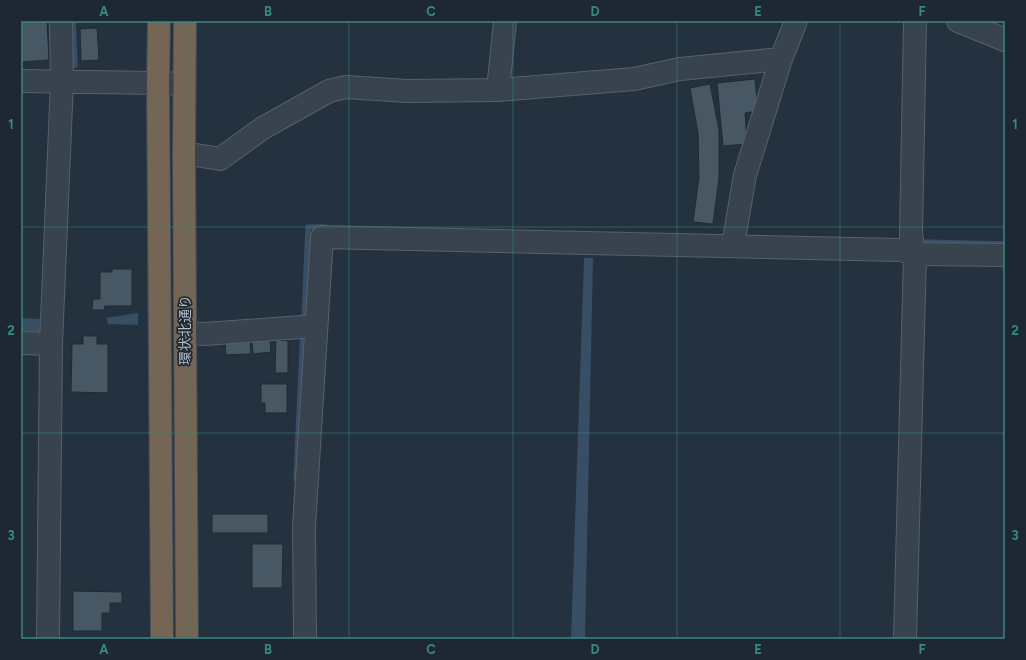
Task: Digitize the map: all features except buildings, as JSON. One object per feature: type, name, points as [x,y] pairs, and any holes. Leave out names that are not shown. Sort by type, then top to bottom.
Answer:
[{"type":"highway","name":"環状北通り","points":[[159,21],[158,83],[162,639]]},
{"type":"highway","name":"環状北通り","points":[[185,21],[184,153],[187,639]]},
{"type":"street","points":[[48,639],[51,335],[62,81],[61,21]]},
{"type":"street","points":[[498,90],[505,21]]},
{"type":"street","points":[[734,238],[745,175],[781,59],[796,21]]},
{"type":"street","points":[[905,639],[915,254],[911,234],[915,21]]},
{"type":"street","points":[[958,21],[1005,40]]},
{"type":"street","points":[[184,153],[220,159],[263,128],[329,91],[346,87],[406,91],[498,90],[634,79],[680,69],[781,59]]},
{"type":"street","points":[[21,81],[184,84]]},
{"type":"street","points":[[305,639],[304,527],[306,327],[322,237],[734,238],[900,250],[915,254],[1005,255]]},
{"type":"street","points":[[185,333],[205,334],[306,327]]},
{"type":"street","points":[[21,343],[51,335]]},
{"type":"water","points":[[584,258],[593,258],[585,639],[571,639]]},
{"type":"water","points":[[138,313],[138,325],[108,324],[106,318]]},
{"type":"water","points":[[21,318],[40,319],[40,333],[21,333]]},
{"type":"waterway","points":[[73,21],[75,65]]},
{"type":"waterway","points":[[304,322],[308,227],[325,227]]},
{"type":"waterway","points":[[920,242],[1005,244]]},
{"type":"waterway","points":[[296,479],[303,330]]}]
